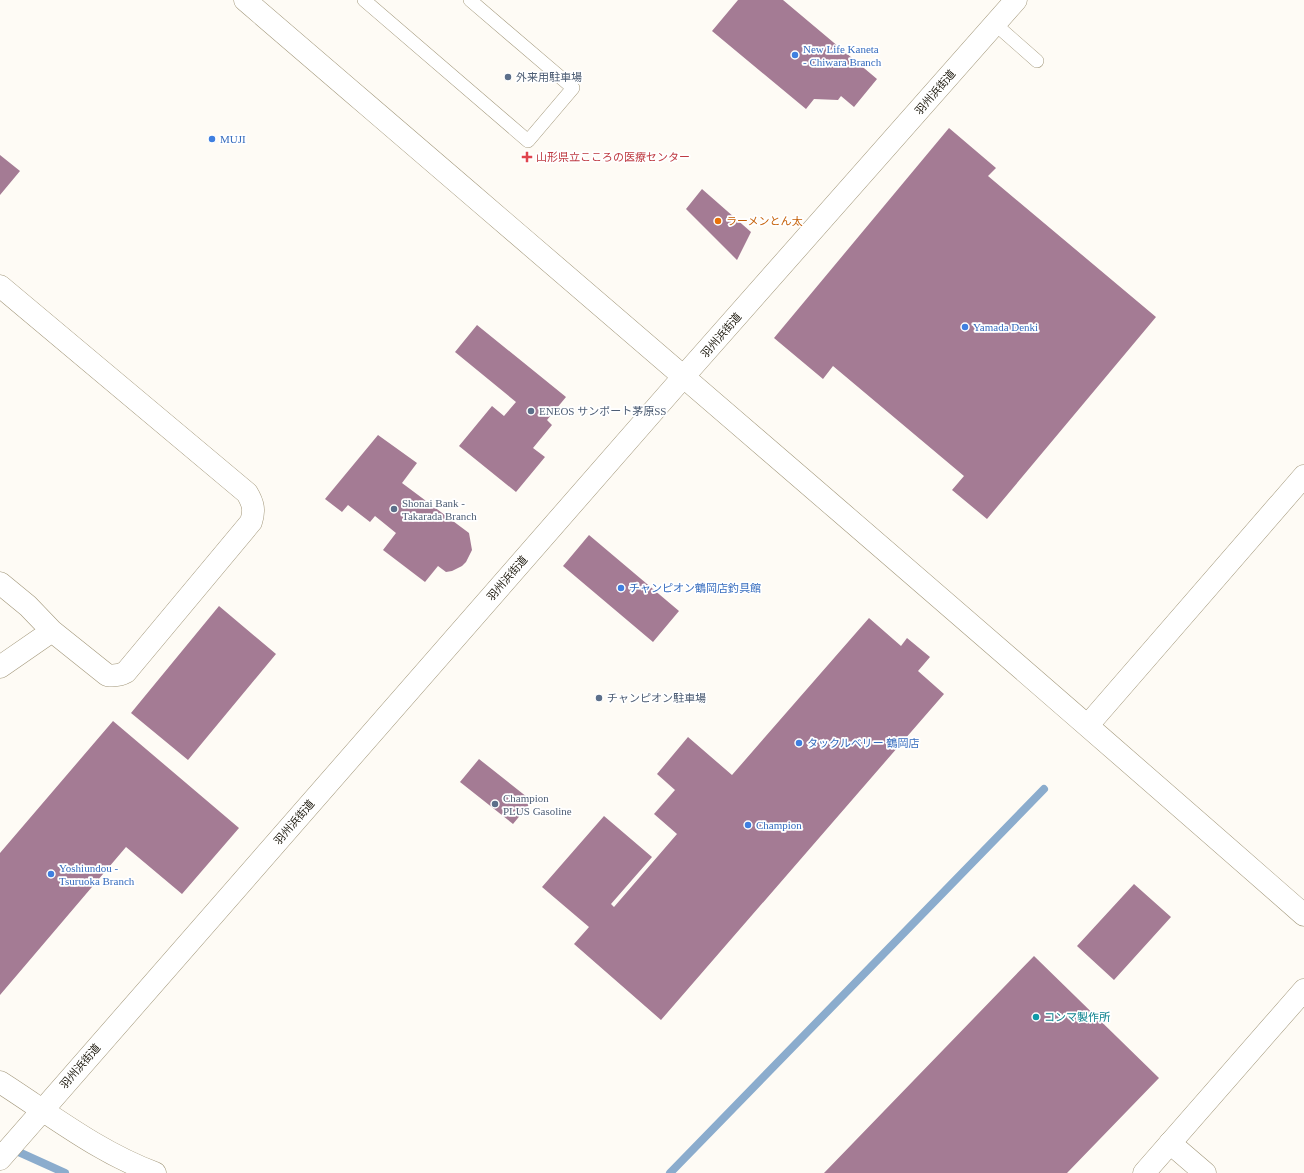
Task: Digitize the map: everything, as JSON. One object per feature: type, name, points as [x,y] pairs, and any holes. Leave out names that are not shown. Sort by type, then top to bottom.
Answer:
[{"type":"street","points":[[245,0],[1088,725],[1304,915]]},
{"type":"street","name":"羽州浜街道","points":[[0,1158],[684,376],[1016,0]]},
{"type":"street","points":[[0,286],[247,492],[253,502],[254,513],[251,522],[126,672],[120,675],[107,675],[52,631],[28,606],[0,583]]},
{"type":"street","points":[[1088,725],[1304,476]]},
{"type":"street","points":[[0,667],[52,631]]},
{"type":"street","points":[[1144,1173],[1304,990]]},
{"type":"street","points":[[0,1082],[102,1149],[138,1167],[154,1173]]},
{"type":"street","points":[[1170,1143],[1205,1173]]},
{"type":"lane","points":[[364,0],[528,141],[573,88],[470,0]]},
{"type":"lane","points":[[995,24],[1037,61]]},
{"type":"building","name":"New Life Kaneta - Chiwara Branch","points":[[738,0],[783,0],[877,79],[854,107],[841,96],[838,100],[814,99],[806,109],[712,31]]},
{"type":"building","name":"Yamada Denki","points":[[949,128],[996,168],[988,176],[1156,317],[987,519],[952,490],[964,476],[833,366],[823,379],[774,338]]},
{"type":"building","points":[[0,155],[20,171],[0,195]]},
{"type":"building","name":"ラーメンとん太","points":[[702,189],[751,232],[737,260],[686,209]]},
{"type":"building","name":"ENEOS サンポート茅原SS","points":[[477,325],[566,397],[547,420],[552,425],[533,448],[545,457],[516,492],[459,446],[492,406],[504,416],[516,402],[455,352]]},
{"type":"building","name":"Shonai Bank - Takarada Branch","points":[[378,435],[417,463],[402,483],[469,533],[472,550],[466,562],[462,566],[446,572],[438,566],[425,582],[383,550],[396,533],[375,516],[370,522],[348,505],[342,512],[325,499]]},
{"type":"building","name":"チャンピオン鶴岡店釣具館","points":[[589,535],[679,611],[653,642],[563,566]]},
{"type":"building","points":[[219,606],[276,654],[188,760],[131,713]]},
{"type":"building","name":"Champion","points":[[869,618],[901,646],[907,638],[930,657],[918,671],[944,694],[661,1020],[574,944],[589,927],[542,887],[604,816],[652,857],[611,904],[614,907],[677,834],[654,814],[675,790],[657,774],[688,737],[732,775]]},
{"type":"building","name":"Yoshiundou - Tsuruoka Branch","points":[[113,721],[239,828],[182,894],[126,847],[0,995],[0,853]]},
{"type":"building","points":[[479,759],[532,801],[513,824],[460,782]]},
{"type":"building","points":[[1134,884],[1171,917],[1114,980],[1077,946]]},
{"type":"building","name":"コンマ製作所","points":[[1034,956],[1159,1078],[1067,1173],[824,1173]]},
{"type":"waterway","points":[[670,1173],[1044,789]]},
{"type":"waterway","points":[[12,1149],[65,1173]]},
{"type":"place","name":"New Life Kaneta - Chiwara Branch","points":[[795,55]]},
{"type":"place","name":"外来用駐車場","points":[[508,77]]},
{"type":"place","name":"MUJI","points":[[212,139]]},
{"type":"place","name":"山形県立こころの医療センター","points":[[527,157]]},
{"type":"place","name":"ラーメンとん太","points":[[718,221]]},
{"type":"place","name":"Yamada Denki","points":[[965,327]]},
{"type":"place","name":"ENEOS サンポート茅原SS","points":[[531,411]]},
{"type":"place","name":"Shonai Bank - Takarada Branch","points":[[394,509]]},
{"type":"place","name":"チャンピオン鶴岡店釣具館","points":[[621,588]]},
{"type":"place","name":"チャンピオン駐車場","points":[[599,698]]},
{"type":"place","name":"タックルベリー 鶴岡店","points":[[799,743]]},
{"type":"place","name":"Champion PLUS Gasoline","points":[[495,804]]},
{"type":"place","name":"Champion","points":[[748,825]]},
{"type":"place","name":"Yoshiundou - Tsuruoka Branch","points":[[51,874]]},
{"type":"place","name":"コンマ製作所","points":[[1036,1017]]}]
